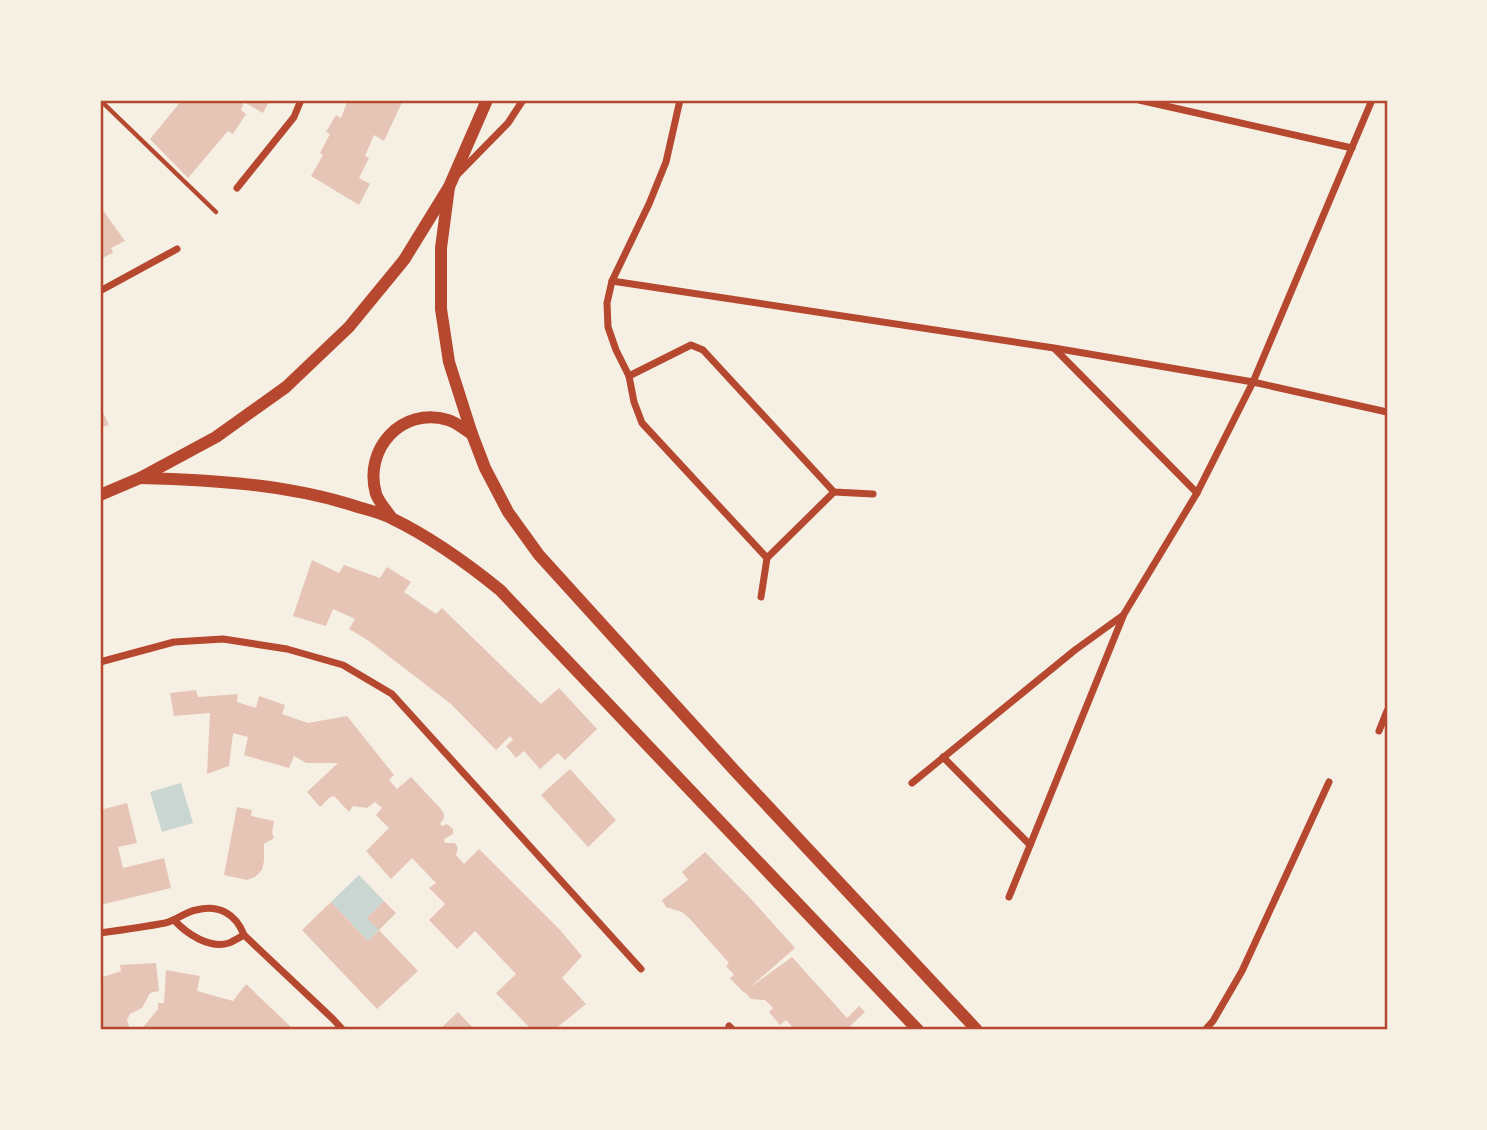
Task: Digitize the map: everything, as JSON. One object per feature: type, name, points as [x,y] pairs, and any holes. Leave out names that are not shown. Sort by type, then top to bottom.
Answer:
[{"type":"street","points":[[237,188],[294,117],[301,100]]},
{"type":"street","points":[[100,501],[105,493],[140,478],[216,437],[286,387],[349,327],[404,260],[451,183],[487,100]]},
{"type":"street","points":[[523,100],[509,123],[451,183],[441,248],[441,309],[449,362],[485,468],[508,512],[539,555],[735,771],[977,1030]]},
{"type":"street","points":[[680,100],[666,162],[649,205],[612,281],[607,303],[608,327],[629,376],[634,402],[642,422],[767,558]]},
{"type":"street","points":[[1139,100],[1352,148]]},
{"type":"street","points":[[1009,897],[1124,614],[1197,493],[1253,382],[1372,100]]},
{"type":"street","points":[[100,291],[177,249]]},
{"type":"street","points":[[612,281],[1054,348],[1253,382],[1387,412]]},
{"type":"street","points":[[629,376],[691,345],[703,350],[834,492],[873,494]]},
{"type":"street","points":[[1054,348],[1197,493]]},
{"type":"street","points":[[391,517],[376,495],[373,469],[381,444],[399,426],[424,417],[450,420],[472,435]]},
{"type":"street","points":[[140,478],[187,479],[281,489],[335,499],[391,517],[475,570],[500,590],[918,1030]]},
{"type":"street","points":[[761,597],[767,558],[834,492]]},
{"type":"street","points":[[912,783],[1075,650],[1124,614]]},
{"type":"street","points":[[100,662],[174,642],[223,639],[287,649],[343,665],[392,694],[641,969]]},
{"type":"street","points":[[1379,731],[1387,711]]},
{"type":"street","points":[[943,757],[1031,845]]},
{"type":"street","points":[[1205,1030],[1242,971],[1329,782]]},
{"type":"street","points":[[100,933],[174,920],[196,909],[212,908],[227,912],[240,923],[244,935],[342,1030]]},
{"type":"street","points":[[174,920],[196,938],[212,943],[228,943],[244,935]]},
{"type":"path","points":[[100,100],[216,212]]},
{"type":"shaded area","points":[[181,783],[193,823],[162,832],[150,792]]},
{"type":"shaded area","points":[[359,875],[384,901],[379,930],[368,941],[331,902]]},
{"type":"building","points":[[182,100],[270,100],[263,113],[244,102],[241,110],[246,114],[233,134],[228,131],[188,178],[150,139]]},
{"type":"building","points":[[348,100],[403,100],[384,141],[374,135],[365,156],[369,158],[359,178],[370,184],[359,205],[311,176],[323,155],[320,153],[330,134],[326,132],[336,115],[341,118]]},
{"type":"building","points":[[102,209],[125,241],[111,248],[113,253],[100,259],[100,210]]},
{"type":"building","points":[[100,406],[109,425],[100,428]]},
{"type":"building","points":[[312,560],[339,573],[344,565],[380,578],[387,567],[411,582],[404,592],[436,614],[442,608],[541,704],[559,688],[597,729],[565,760],[558,753],[540,769],[524,751],[516,758],[506,746],[513,740],[510,736],[496,750],[451,704],[369,641],[349,629],[355,619],[333,609],[326,626],[293,616]]},
{"type":"building","points":[[196,690],[198,697],[238,694],[237,702],[256,708],[259,696],[285,705],[282,714],[308,723],[347,716],[394,775],[389,780],[397,789],[411,777],[441,809],[444,818],[440,824],[447,824],[453,829],[453,834],[444,839],[445,843],[455,843],[458,848],[456,855],[464,864],[479,849],[560,930],[582,956],[562,978],[586,1004],[554,1030],[532,1030],[496,993],[516,974],[475,931],[457,949],[429,920],[445,904],[429,888],[436,883],[412,858],[391,879],[366,851],[389,828],[376,815],[382,808],[375,802],[367,808],[353,806],[349,812],[334,796],[320,807],[307,792],[338,763],[306,763],[294,756],[289,768],[244,755],[248,737],[233,733],[229,766],[207,774],[210,713],[174,716],[170,693]]},
{"type":"building","points":[[570,769],[616,820],[588,847],[541,795]]},
{"type":"building","points":[[127,803],[137,843],[118,847],[123,868],[164,858],[171,888],[100,905],[100,810]]},
{"type":"building","points":[[237,807],[252,810],[251,816],[274,821],[274,838],[264,844],[262,870],[247,880],[224,875]]},
{"type":"building","points":[[705,852],[795,948],[749,988],[792,957],[847,1018],[859,1006],[865,1012],[846,1030],[795,1030],[786,1020],[780,1025],[769,1012],[773,1008],[765,1000],[751,999],[730,978],[734,975],[726,966],[729,963],[690,919],[682,912],[666,907],[662,900],[688,880],[682,872]]},
{"type":"building","points":[[384,901],[396,913],[379,930],[367,918]]},
{"type":"building","points":[[331,902],[368,941],[379,930],[418,971],[377,1009],[302,930]]},
{"type":"building","points":[[156,963],[159,991],[150,993],[142,1008],[130,1014],[127,1020],[130,1030],[100,1030],[100,978],[121,971],[120,965]]},
{"type":"building","points":[[166,970],[200,976],[197,991],[233,1001],[246,984],[294,1030],[143,1030],[158,1009],[158,1003],[164,1003]]},
{"type":"building","points":[[458,1012],[475,1030],[439,1030]]}]
